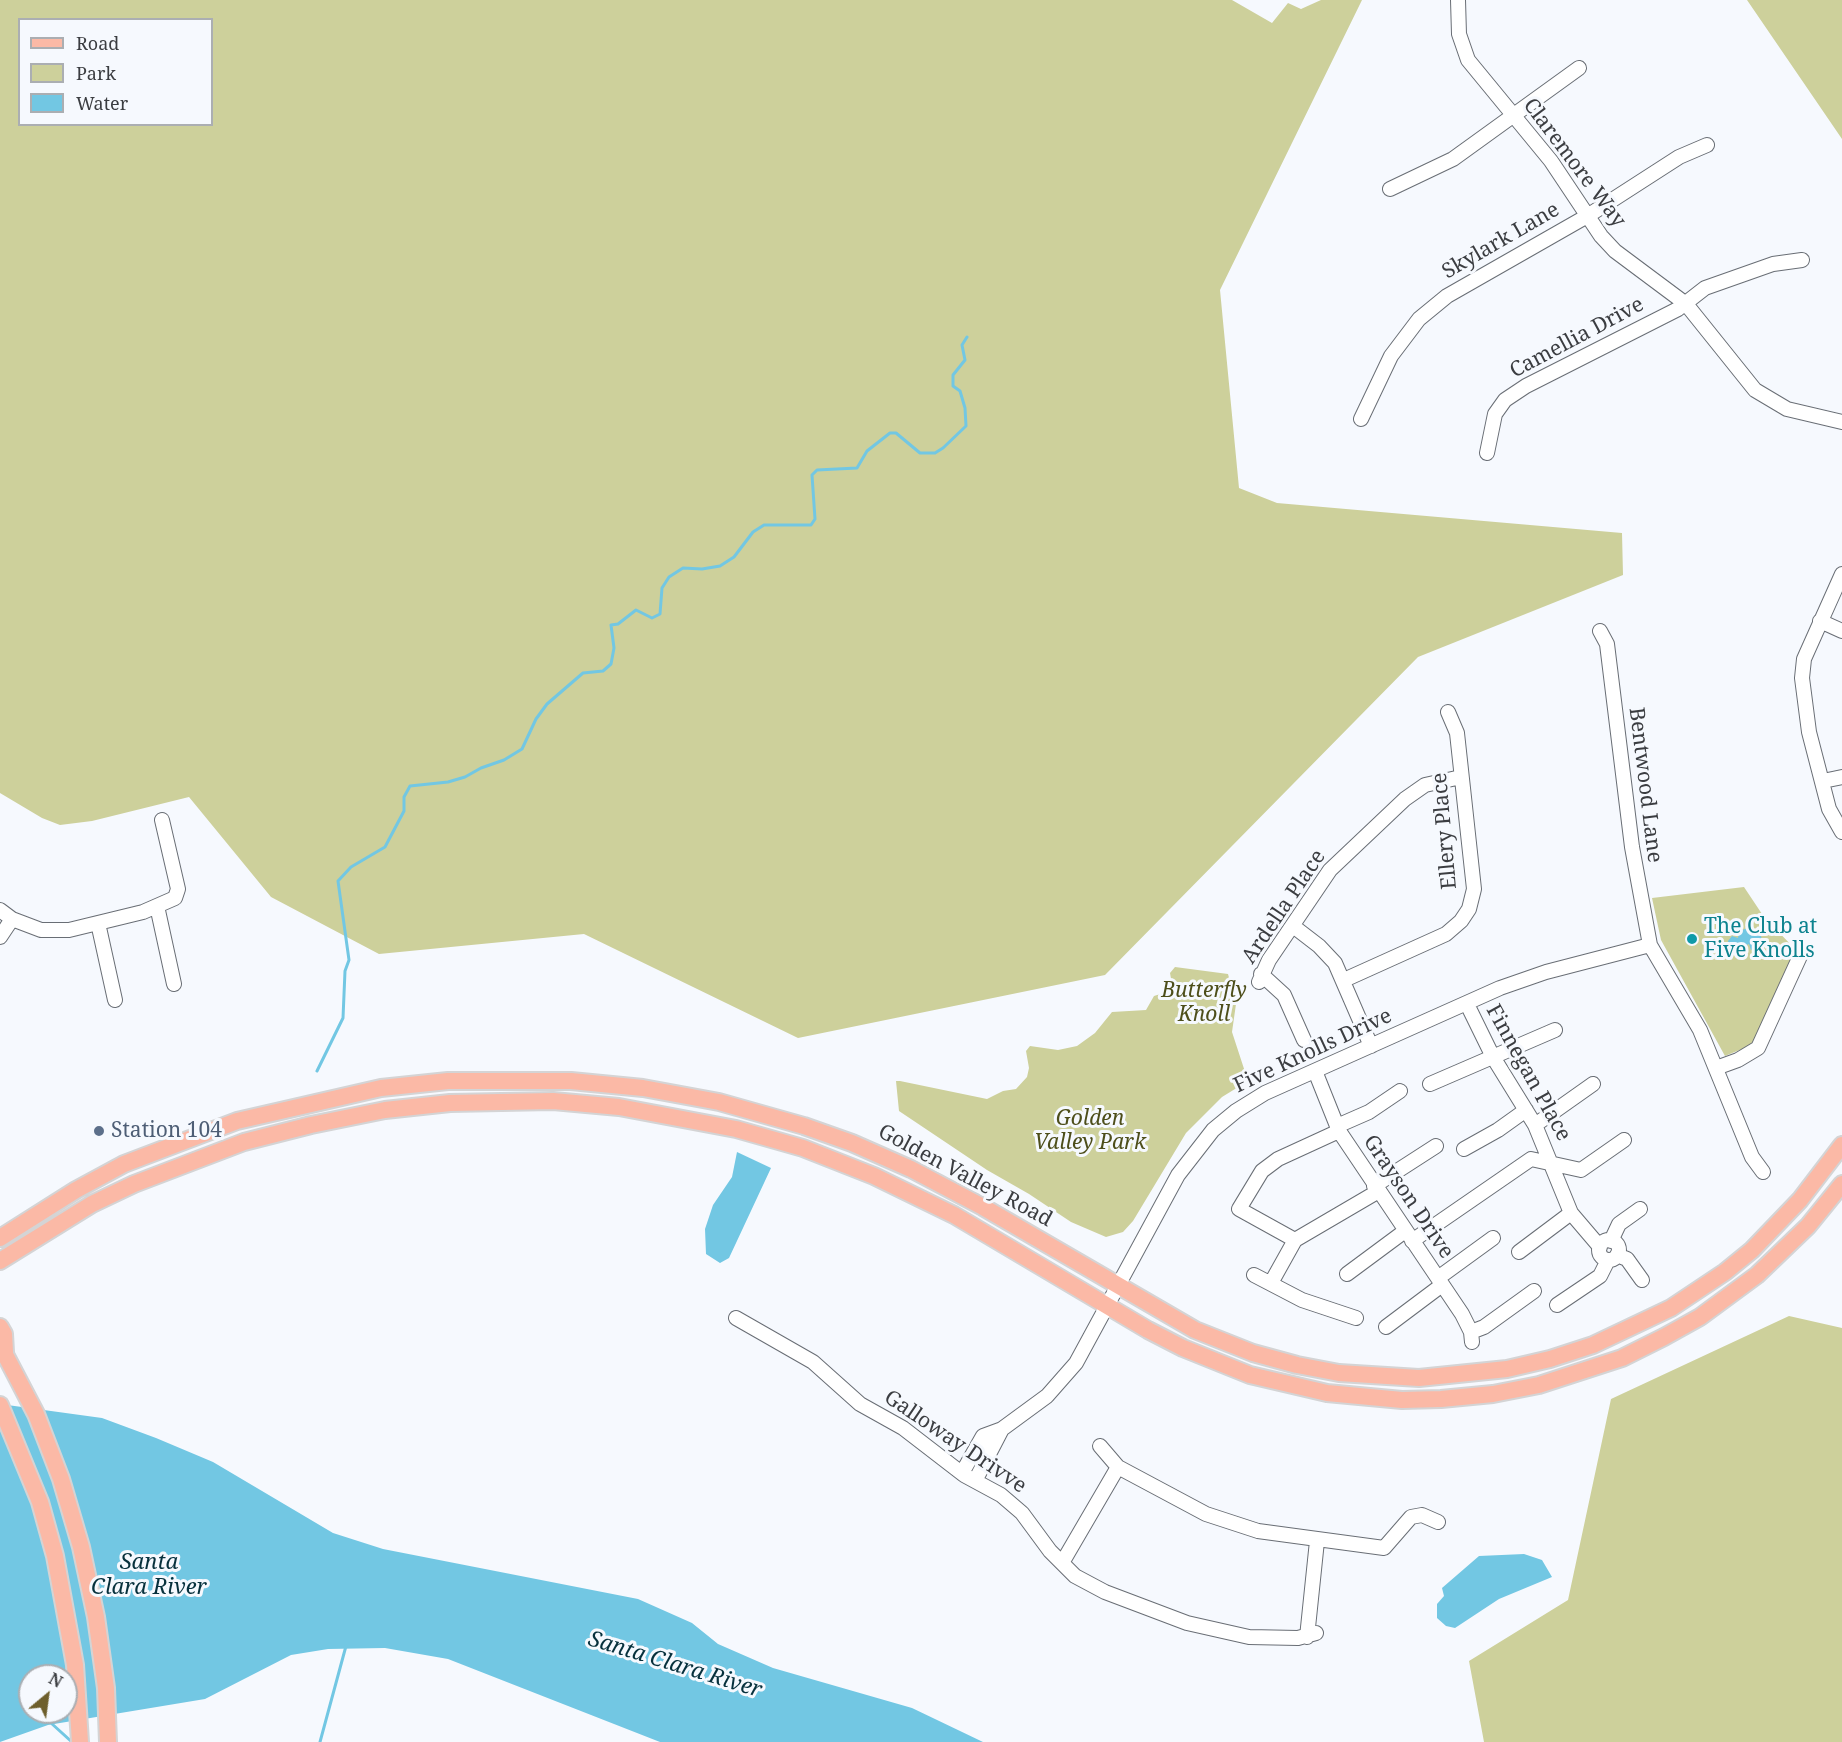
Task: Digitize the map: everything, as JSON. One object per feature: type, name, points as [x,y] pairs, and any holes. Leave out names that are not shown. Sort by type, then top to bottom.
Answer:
[{"type":"main road","name":"Golden Valley Road","points":[[0,1238],[76,1190],[124,1164],[237,1121],[381,1088],[448,1081],[510,1079],[572,1081],[643,1088],[761,1113],[852,1143],[911,1169],[973,1201],[1195,1330],[1253,1353],[1297,1365],[1349,1374],[1419,1378],[1507,1369],[1593,1345],[1636,1327],[1696,1293],[1752,1250],[1783,1219],[1821,1175],[1842,1145]]},
{"type":"main road","name":"Golden Valley Road","points":[[0,1261],[102,1199],[244,1142],[384,1110],[507,1101],[553,1101],[619,1107],[736,1129],[844,1163],[954,1215],[1148,1330],[1209,1359],[1292,1386],[1339,1395],[1402,1400],[1493,1394],[1581,1373],[1622,1358],[1700,1317],[1757,1275],[1782,1252],[1842,1184]]},
{"type":"main road","points":[[102,1199],[117,1181],[157,1160],[158,1151]]},
{"type":"main road","points":[[0,1267],[52,1228]]},
{"type":"main road","points":[[0,1327],[4,1334],[2,1348],[36,1414],[61,1479],[81,1547],[96,1617],[103,1668],[108,1742]]},
{"type":"main road","points":[[0,1405],[36,1492],[55,1556],[75,1665],[80,1742]]},
{"type":"street","name":"Claremore Way","points":[[1458,0],[1459,34],[1468,60],[1551,161],[1601,236],[1615,251],[1686,304],[1755,390],[1787,409],[1842,422]]},
{"type":"street","points":[[1390,189],[1453,159],[1580,68]]},
{"type":"street","name":"Skylark Lane","points":[[1361,419],[1391,356],[1419,319],[1447,296],[1589,215],[1679,157],[1707,145]]},
{"type":"street","name":"Camellia Drive","points":[[1487,453],[1495,414],[1505,400],[1686,304],[1705,288],[1773,264],[1802,260]]},
{"type":"street","points":[[1842,574],[1804,659],[1802,678],[1809,732],[1829,808],[1842,832]]},
{"type":"street","points":[[1820,621],[1842,631]]},
{"type":"street","name":"Bentwood Lane","points":[[1600,631],[1606,644],[1632,848],[1650,945],[1700,1030],[1752,1157],[1763,1172]]},
{"type":"street","name":"Ellery Place","points":[[1344,980],[1446,933],[1461,921],[1469,909],[1474,889],[1457,733],[1448,712]]},
{"type":"street","name":"Ardella Place","points":[[1304,1040],[1284,995],[1260,978],[1330,870],[1404,799],[1425,785],[1461,777]]},
{"type":"street","points":[[1823,781],[1842,777]]},
{"type":"street","points":[[0,910],[12,919],[41,930],[69,930],[143,912],[175,898],[178,889],[162,820]]},
{"type":"street","points":[[157,906],[174,984]]},
{"type":"street","points":[[0,937],[12,919]]},
{"type":"street","points":[[98,923],[115,1000]]},
{"type":"street","points":[[1293,926],[1319,946],[1335,963],[1371,1046]]},
{"type":"street","name":"Five Knolls Drive","points":[[962,1473],[983,1436],[1002,1429],[1047,1396],[1076,1363],[1178,1175],[1213,1130],[1265,1093],[1500,988],[1546,972],[1650,945]]},
{"type":"street","points":[[1716,1068],[1738,1060],[1758,1048],[1802,954]]},
{"type":"street","name":"Finnegan Place","points":[[1467,1004],[1493,1057],[1535,1125],[1571,1213],[1605,1244],[1600,1255],[1627,1259],[1642,1280]]},
{"type":"street","points":[[1430,1084],[1555,1029]]},
{"type":"street","name":"Grayson Drive","points":[[1315,1071],[1338,1129],[1376,1189],[1440,1281],[1472,1337],[1534,1291]]},
{"type":"street","points":[[1535,1125],[1593,1084]]},
{"type":"street","points":[[1295,1240],[1239,1209],[1262,1171],[1278,1159],[1369,1112],[1400,1091]]},
{"type":"street","points":[[1464,1149],[1498,1130],[1526,1110]]},
{"type":"street","points":[[1347,1274],[1531,1159],[1581,1170],[1624,1140]]},
{"type":"street","points":[[1271,1283],[1295,1240],[1376,1189],[1436,1146]]},
{"type":"street","points":[[1605,1244],[1619,1224],[1640,1209]]},
{"type":"street","points":[[1519,1252],[1571,1213]]},
{"type":"street","points":[[1386,1327],[1493,1238]]},
{"type":"street","points":[[1557,1305],[1600,1276],[1612,1257]]},
{"type":"street","points":[[1254,1275],[1312,1304],[1356,1318]]},
{"type":"street","name":"Galloway Drivve","points":[[736,1318],[813,1362],[860,1404],[903,1428],[962,1473],[1001,1495],[1022,1513],[1075,1576],[1105,1592],[1187,1623],[1249,1637],[1312,1635],[1317,1541]]},
{"type":"street","points":[[975,1481],[1002,1429]]},
{"type":"street","points":[[1100,1446],[1118,1467],[1231,1524],[1317,1541],[1384,1548],[1411,1517],[1422,1515],[1438,1522]]},
{"type":"street","points":[[1062,1563],[1118,1467]]},
{"type":"green space","points":[[0,0],[1232,0],[1272,23],[1288,3],[1301,9],[1321,0],[1362,0],[1220,290],[1239,488],[1277,503],[1622,533],[1623,575],[1418,657],[1105,975],[798,1038],[584,934],[379,954],[271,897],[189,797],[92,821],[60,825],[42,818],[0,793]]},
{"type":"green space","points":[[1747,0],[1842,0],[1842,139]]},
{"type":"green space","points":[[1744,887],[1764,917],[1798,952],[1754,1044],[1725,1056],[1661,940],[1652,898]]},
{"type":"green space","name":"Golden Valley Park","points":[[1175,967],[1228,974],[1236,1004],[1232,1032],[1248,1081],[1222,1097],[1186,1133],[1133,1221],[1123,1232],[1106,1237],[1071,1222],[987,1170],[899,1111],[896,1081],[987,1099],[1003,1091],[1016,1089],[1027,1077],[1029,1068],[1026,1051],[1030,1046],[1058,1050],[1077,1046],[1095,1033],[1112,1012],[1146,1010],[1154,996],[1173,990],[1170,973]]},
{"type":"green space","points":[[1789,1316],[1842,1328],[1842,1742],[1484,1742],[1469,1661],[1568,1600],[1611,1399]]},
{"type":"water","points":[[1751,927],[1754,935],[1760,933],[1764,946],[1751,950],[1749,944],[1734,951],[1729,949],[1728,941],[1732,936],[1738,938],[1739,931]]},
{"type":"water","points":[[737,1152],[771,1168],[729,1258],[720,1263],[706,1254],[705,1229],[713,1205],[732,1177]]},
{"type":"water","name":"Santa Clara River","points":[[0,1404],[102,1418],[156,1438],[213,1462],[333,1533],[383,1549],[638,1599],[692,1623],[718,1644],[773,1668],[912,1708],[983,1742],[660,1742],[448,1659],[385,1648],[328,1649],[291,1655],[205,1699],[78,1720],[78,1664],[18,1664],[18,1724],[54,1724],[0,1742]]},
{"type":"water","points":[[1524,1554],[1542,1560],[1552,1577],[1499,1599],[1455,1628],[1446,1626],[1437,1618],[1437,1604],[1444,1596],[1442,1588],[1479,1556]]},
{"type":"waterway","points":[[317,1071],[343,1018],[345,971],[349,960],[338,881],[351,867],[385,847],[404,811],[404,797],[410,786],[448,782],[465,777],[481,768],[504,760],[522,749],[536,719],[547,704],[583,673],[603,671],[611,664],[614,648],[611,625],[618,624],[636,610],[652,618],[660,614],[662,588],[669,577],[683,568],[702,569],[720,566],[734,557],[753,532],[764,525],[811,525],[815,519],[812,475],[817,470],[857,468],[867,451],[890,433],[896,433],[920,453],[935,453],[943,448],[966,426],[965,408],[960,391],[953,386],[953,375],[965,360],[962,345],[967,337]]},
{"type":"waterway","points":[[320,1742],[346,1646]]},
{"type":"waterway","points":[[52,1724],[72,1742]]},
{"type":"place","name":"The Club at Five Knolls","points":[[1692,939]]},
{"type":"place","name":"Station 104","points":[[99,1131]]},
{"type":"park label","name":"Butterfly Knoll","points":[[1204,1003]]}]
